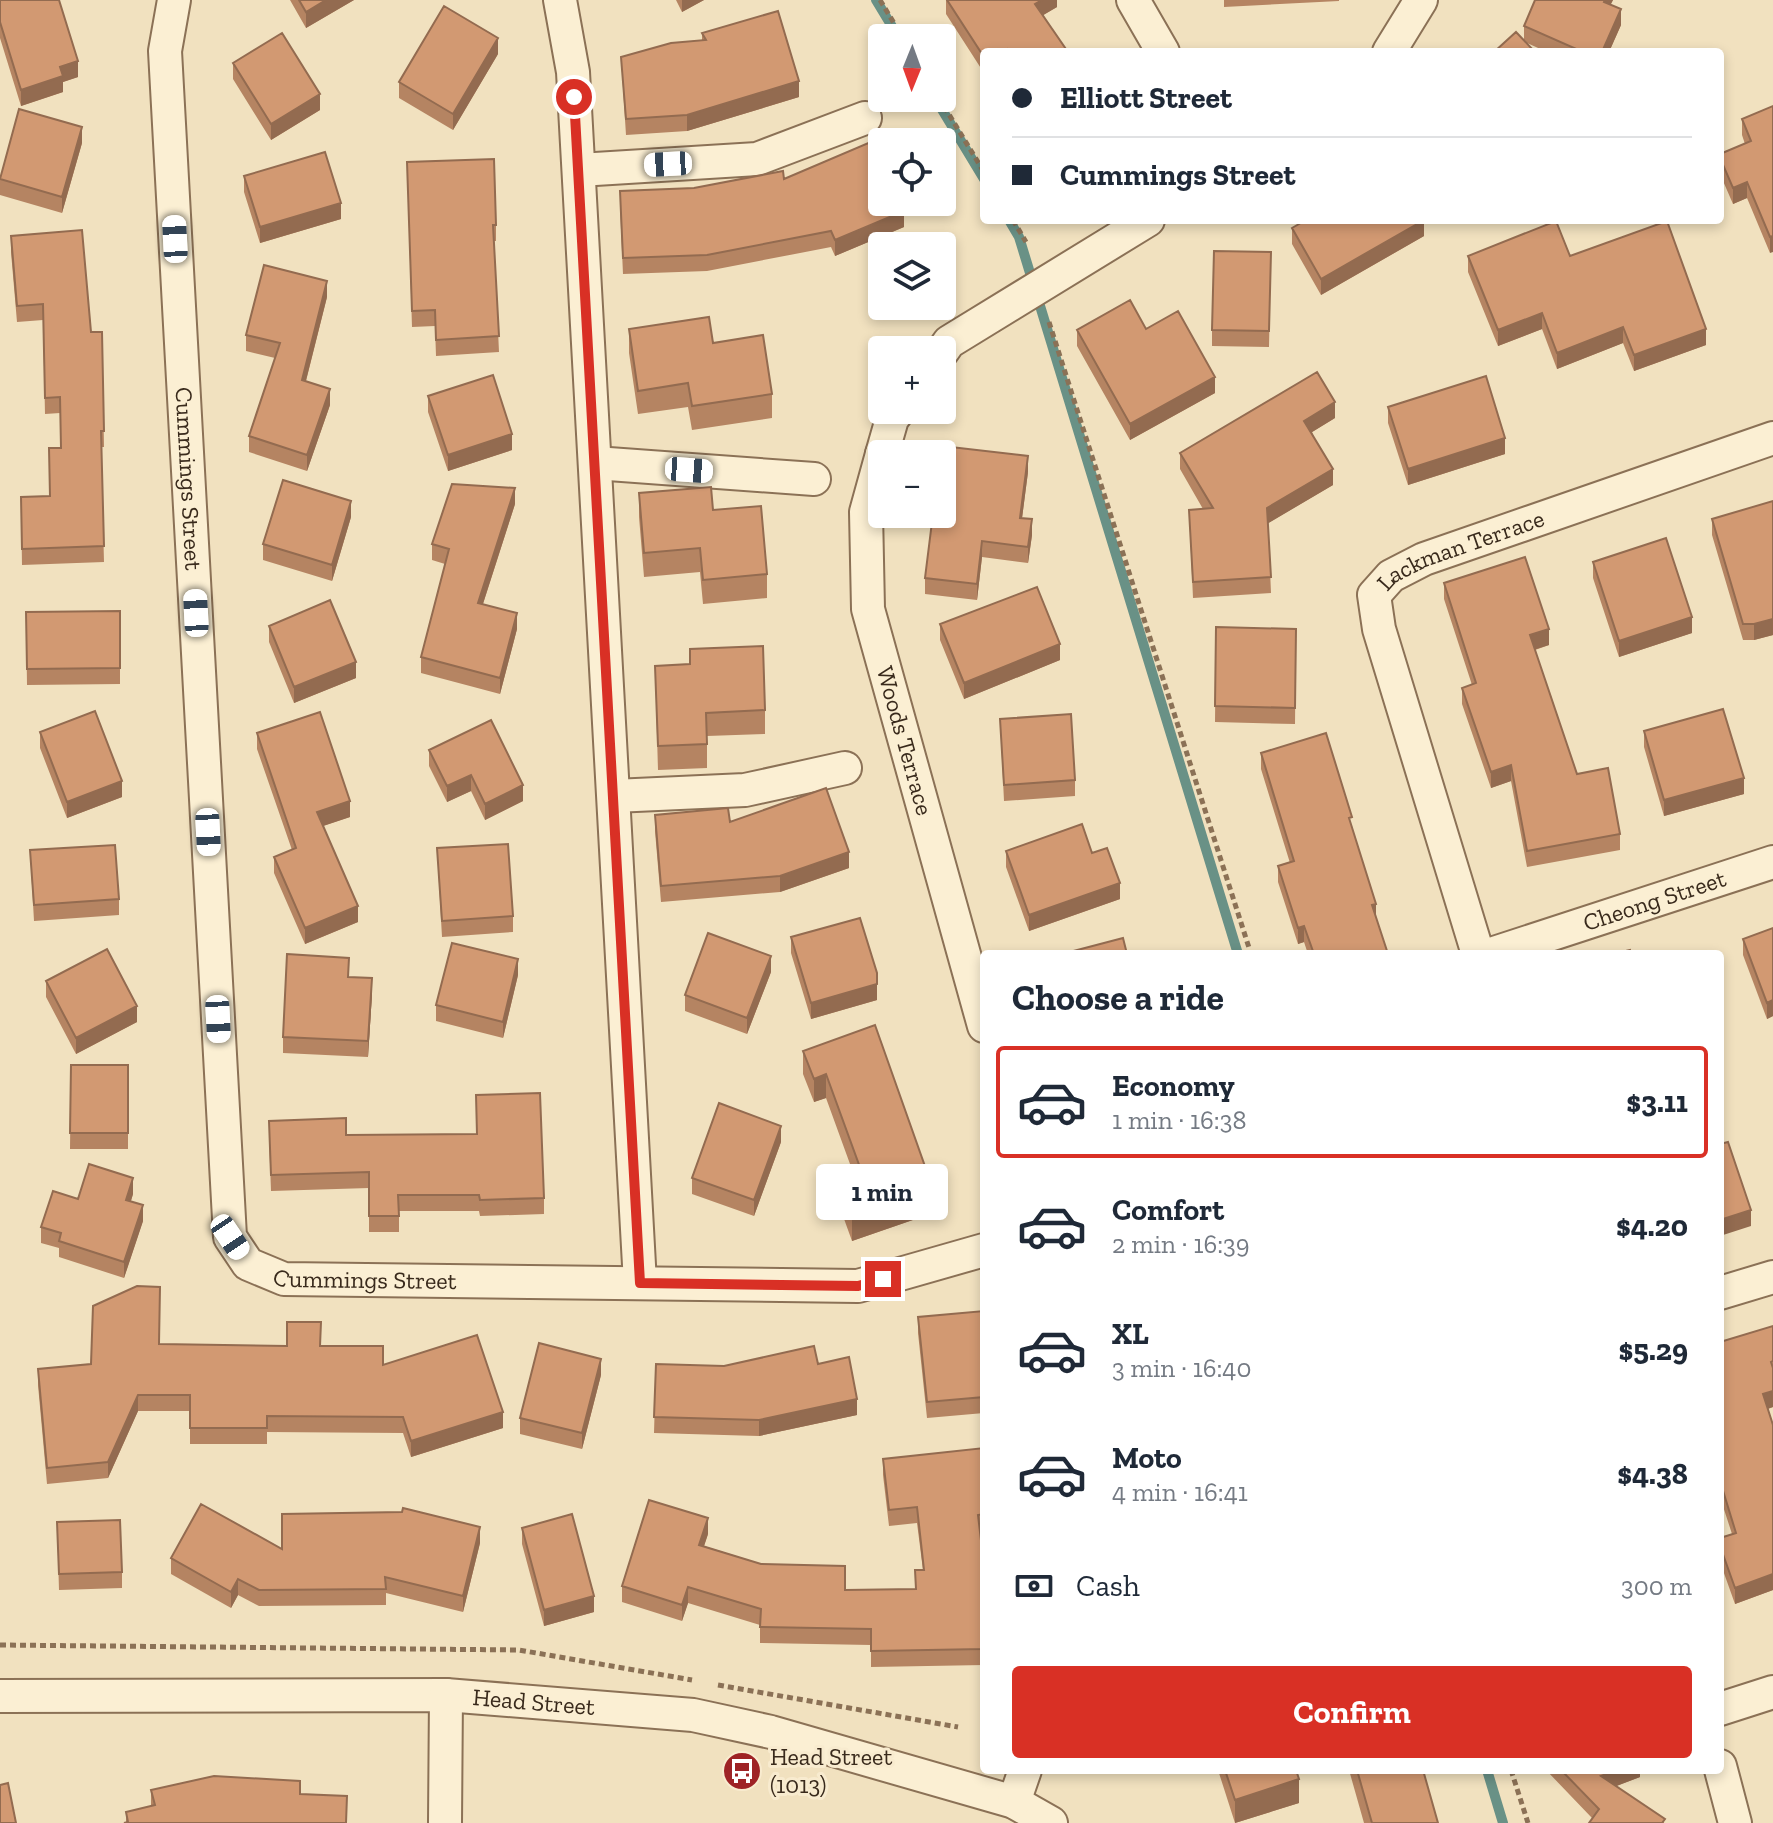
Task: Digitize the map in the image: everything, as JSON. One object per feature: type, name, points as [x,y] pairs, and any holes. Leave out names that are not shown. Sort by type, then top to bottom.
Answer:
[{"type":"street","name":"Cummings Street","points":[[174,0],[165,51],[230,1237],[248,1264],[284,1279],[858,1286],[980,1251]]},
{"type":"street","points":[[560,0],[573,72],[640,1283]]},
{"type":"street","points":[[1133,0],[1161,48]]},
{"type":"street","points":[[1391,48],[1421,0]]},
{"type":"street","points":[[579,170],[757,159],[865,118]]},
{"type":"street","points":[[956,338],[1141,224]]},
{"type":"street","name":"Lackman Terrace","points":[[1477,950],[1379,629],[1374,595],[1391,576],[1424,559],[1773,438]]},
{"type":"street","points":[[595,463],[814,479]]},
{"type":"street","name":"Woods Terrace","points":[[868,505],[868,609],[980,1012]]},
{"type":"street","points":[[614,796],[745,790],[845,768]]},
{"type":"street","name":"Cheong Street","points":[[1503,950],[1773,862]]},
{"type":"street","points":[[1724,1292],[1773,1277]]},
{"type":"street","points":[[1724,1708],[1773,1692]]},
{"type":"street","points":[[445,1823],[446,1695]]},
{"type":"street","name":"Head Street","points":[[0,1696],[446,1695],[693,1715],[771,1732],[1014,1802],[1051,1823]]},
{"type":"street","points":[[1014,1802],[1024,1774]]},
{"type":"street","points":[[1722,1774],[1735,1823]]},
{"type":"path","points":[[880,0],[895,24]]},
{"type":"path","points":[[948,112],[980,165]]},
{"type":"path","points":[[1015,224],[1026,242]]},
{"type":"path","points":[[1049,322],[1250,950]]},
{"type":"path","points":[[1512,1774],[1528,1823]]},
{"type":"building","points":[[0,0],[59,0],[78,61],[60,67],[63,76],[21,90],[0,22]]},
{"type":"building","points":[[299,0],[326,0],[306,12]]},
{"type":"building","points":[[947,0],[1042,0],[1035,4],[1065,48],[980,48],[980,51]]},
{"type":"building","points":[[1535,0],[1605,0],[1621,9],[1604,48],[1574,48],[1524,26]]},
{"type":"building","points":[[444,6],[498,38],[453,114],[399,82]]},
{"type":"building","points":[[778,11],[799,81],[687,115],[626,119],[621,57],[671,43],[706,40],[702,33]]},
{"type":"building","points":[[1516,32],[1531,48],[1498,48]]},
{"type":"building","points":[[282,33],[320,94],[271,124],[233,63]]},
{"type":"building","points":[[1773,106],[1773,236],[1770,237],[1747,182],[1733,188],[1724,167],[1724,152],[1751,141],[1742,119]]},
{"type":"building","points":[[19,109],[82,127],[62,197],[0,179]]},
{"type":"building","points":[[868,143],[868,216],[892,216],[835,240],[831,231],[707,255],[623,258],[620,191],[694,188],[783,171],[784,179]]},
{"type":"building","points":[[325,152],[341,203],[260,227],[244,176]]},
{"type":"building","points":[[494,159],[496,225],[493,225],[499,336],[436,340],[435,310],[412,311],[407,162]]},
{"type":"building","points":[[1299,224],[1417,224],[1321,279],[1292,228]]},
{"type":"building","points":[[1548,224],[1557,224],[1570,256],[1659,224],[1668,224],[1706,329],[1634,355],[1623,327],[1557,353],[1542,313],[1498,330],[1468,256]]},
{"type":"building","points":[[82,230],[91,332],[102,332],[104,546],[22,549],[21,497],[50,496],[49,448],[61,448],[60,397],[45,398],[43,304],[17,306],[11,236]]},
{"type":"building","points":[[1214,251],[1271,252],[1269,331],[1212,330]]},
{"type":"building","points":[[264,265],[327,281],[302,380],[330,389],[307,455],[249,436],[280,343],[246,335]]},
{"type":"building","points":[[1130,300],[1146,329],[1178,311],[1215,377],[1130,424],[1077,330]]},
{"type":"building","points":[[709,317],[713,343],[763,335],[772,394],[692,406],[688,383],[638,391],[629,329]]},
{"type":"building","points":[[1317,372],[1335,402],[1304,421],[1333,469],[1267,508],[1271,577],[1193,582],[1189,510],[1213,508],[1180,453]]},
{"type":"building","points":[[493,375],[512,434],[448,455],[428,396]]},
{"type":"building","points":[[1486,376],[1505,438],[1408,469],[1388,407]]},
{"type":"building","points":[[956,448],[1028,456],[1020,518],[1032,519],[1028,547],[982,541],[977,584],[925,578],[931,528],[956,528]]},
{"type":"building","points":[[283,480],[351,501],[332,565],[263,544]]},
{"type":"building","points":[[452,484],[515,488],[478,603],[517,613],[500,678],[421,657],[449,549],[432,544]]},
{"type":"building","points":[[711,487],[713,510],[761,506],[767,574],[703,580],[700,548],[644,553],[639,493]]},
{"type":"building","points":[[1773,501],[1773,619],[1743,624],[1712,519]]},
{"type":"building","points":[[1666,538],[1692,617],[1619,641],[1593,562]]},
{"type":"building","points":[[1525,557],[1549,629],[1530,635],[1577,774],[1608,768],[1620,834],[1527,851],[1511,765],[1491,772],[1462,688],[1476,683],[1444,583]]},
{"type":"building","points":[[1037,587],[1060,644],[964,683],[940,624]]},
{"type":"building","points":[[330,600],[356,662],[294,687],[269,626]]},
{"type":"building","points":[[120,611],[120,668],[27,669],[26,612]]},
{"type":"building","points":[[1216,627],[1296,629],[1295,708],[1215,706]]},
{"type":"building","points":[[763,646],[765,710],[706,713],[707,744],[658,746],[655,666],[690,664],[690,649]]},
{"type":"building","points":[[1723,709],[1744,778],[1664,800],[1644,731]]},
{"type":"building","points":[[95,711],[122,781],[67,802],[40,732]]},
{"type":"building","points":[[320,712],[350,801],[317,812],[358,906],[305,928],[274,857],[296,848],[257,733]]},
{"type":"building","points":[[1071,714],[1075,780],[1004,785],[1000,719]]},
{"type":"building","points":[[491,720],[523,785],[485,804],[471,775],[447,786],[429,750]]},
{"type":"building","points":[[1326,733],[1352,817],[1349,818],[1387,950],[1313,950],[1304,926],[1298,928],[1278,866],[1294,861],[1261,753]]},
{"type":"building","points":[[826,788],[849,852],[780,876],[661,886],[655,815],[728,808],[730,822]]},
{"type":"building","points":[[1082,824],[1092,853],[1107,848],[1120,883],[1029,915],[1006,851]]},
{"type":"building","points":[[508,844],[513,916],[442,921],[437,848]]},
{"type":"building","points":[[115,845],[119,899],[34,905],[30,850]]},
{"type":"building","points":[[860,918],[877,973],[877,984],[811,1003],[791,937]]},
{"type":"building","points":[[1773,928],[1773,1000],[1767,1003],[1743,939]]},
{"type":"building","points":[[708,933],[771,956],[747,1018],[685,995]]},
{"type":"building","points":[[1123,938],[1126,950],[1077,950]]},
{"type":"building","points":[[452,943],[518,959],[503,1022],[436,1005]]},
{"type":"building","points":[[107,949],[137,1006],[76,1038],[46,981]]},
{"type":"building","points":[[287,954],[349,958],[348,977],[372,978],[368,1041],[283,1037]]},
{"type":"building","points":[[875,1025],[933,1189],[852,1217],[839,1181],[862,1173],[826,1074],[814,1079],[803,1051]]},
{"type":"building","points":[[71,1065],[128,1065],[128,1133],[70,1133]]},
{"type":"building","points":[[540,1093],[544,1198],[480,1200],[479,1195],[398,1195],[399,1216],[369,1216],[369,1172],[271,1175],[269,1121],[346,1118],[346,1135],[477,1134],[476,1095]]},
{"type":"building","points":[[719,1103],[781,1126],[754,1200],[692,1178]]},
{"type":"building","points":[[1728,1142],[1751,1210],[1724,1219],[1724,1143]]},
{"type":"building","points":[[89,1164],[133,1178],[126,1200],[143,1205],[124,1262],[59,1241],[61,1233],[41,1227],[53,1191],[78,1199]]},
{"type":"building","points":[[137,1286],[160,1287],[159,1344],[287,1346],[287,1322],[321,1322],[320,1346],[383,1346],[383,1365],[477,1335],[503,1412],[411,1441],[403,1417],[267,1416],[267,1428],[190,1428],[190,1395],[138,1395],[108,1462],[47,1468],[38,1369],[91,1364],[93,1306]]},
{"type":"building","points":[[980,1311],[980,1397],[927,1402],[918,1317]]},
{"type":"building","points":[[1773,1326],[1773,1391],[1763,1394],[1773,1425],[1773,1574],[1735,1588],[1724,1557],[1724,1537],[1736,1533],[1724,1494],[1724,1341]]},
{"type":"building","points":[[539,1343],[601,1359],[582,1433],[520,1418]]},
{"type":"building","points":[[814,1346],[818,1364],[849,1357],[857,1399],[759,1420],[654,1417],[656,1364],[724,1366]]},
{"type":"building","points":[[980,1448],[980,1649],[871,1651],[871,1629],[760,1627],[761,1609],[688,1587],[682,1605],[622,1586],[649,1500],[708,1518],[699,1545],[761,1564],[845,1566],[845,1590],[916,1589],[915,1570],[924,1570],[917,1507],[889,1510],[883,1459]]},
{"type":"building","points":[[201,1504],[282,1549],[282,1514],[402,1512],[403,1508],[480,1527],[463,1596],[385,1577],[386,1589],[259,1590],[238,1579],[231,1592],[171,1558]]},
{"type":"building","points":[[572,1514],[594,1596],[544,1610],[522,1528]]},
{"type":"building","points":[[120,1520],[122,1572],[59,1574],[57,1522]]},
{"type":"building","points":[[1226,1774],[1297,1774],[1299,1779],[1235,1800]]},
{"type":"building","points":[[1358,1774],[1424,1774],[1438,1823],[1372,1823]]},
{"type":"building","points":[[1565,1774],[1606,1774],[1601,1776],[1665,1819],[1662,1823],[1589,1823],[1599,1809]]},
{"type":"building","points":[[214,1776],[300,1781],[300,1794],[347,1796],[346,1823],[124,1823],[128,1822],[126,1812],[155,1805],[151,1790]]},
{"type":"building","points":[[8,1783],[16,1823],[0,1823],[0,1785]]},
{"type":"waterway","points":[[876,0],[891,24]]},
{"type":"waterway","points":[[943,112],[980,172]]},
{"type":"waterway","points":[[1011,224],[1019,237],[1237,950]]},
{"type":"waterway","points":[[1488,1774],[1503,1823]]},
{"type":"place","name":"Head Street (1013)","points":[[742,1771]]},
{"type":"route","points":[[574,97],[640,1283],[858,1286],[883,1279]]}]
